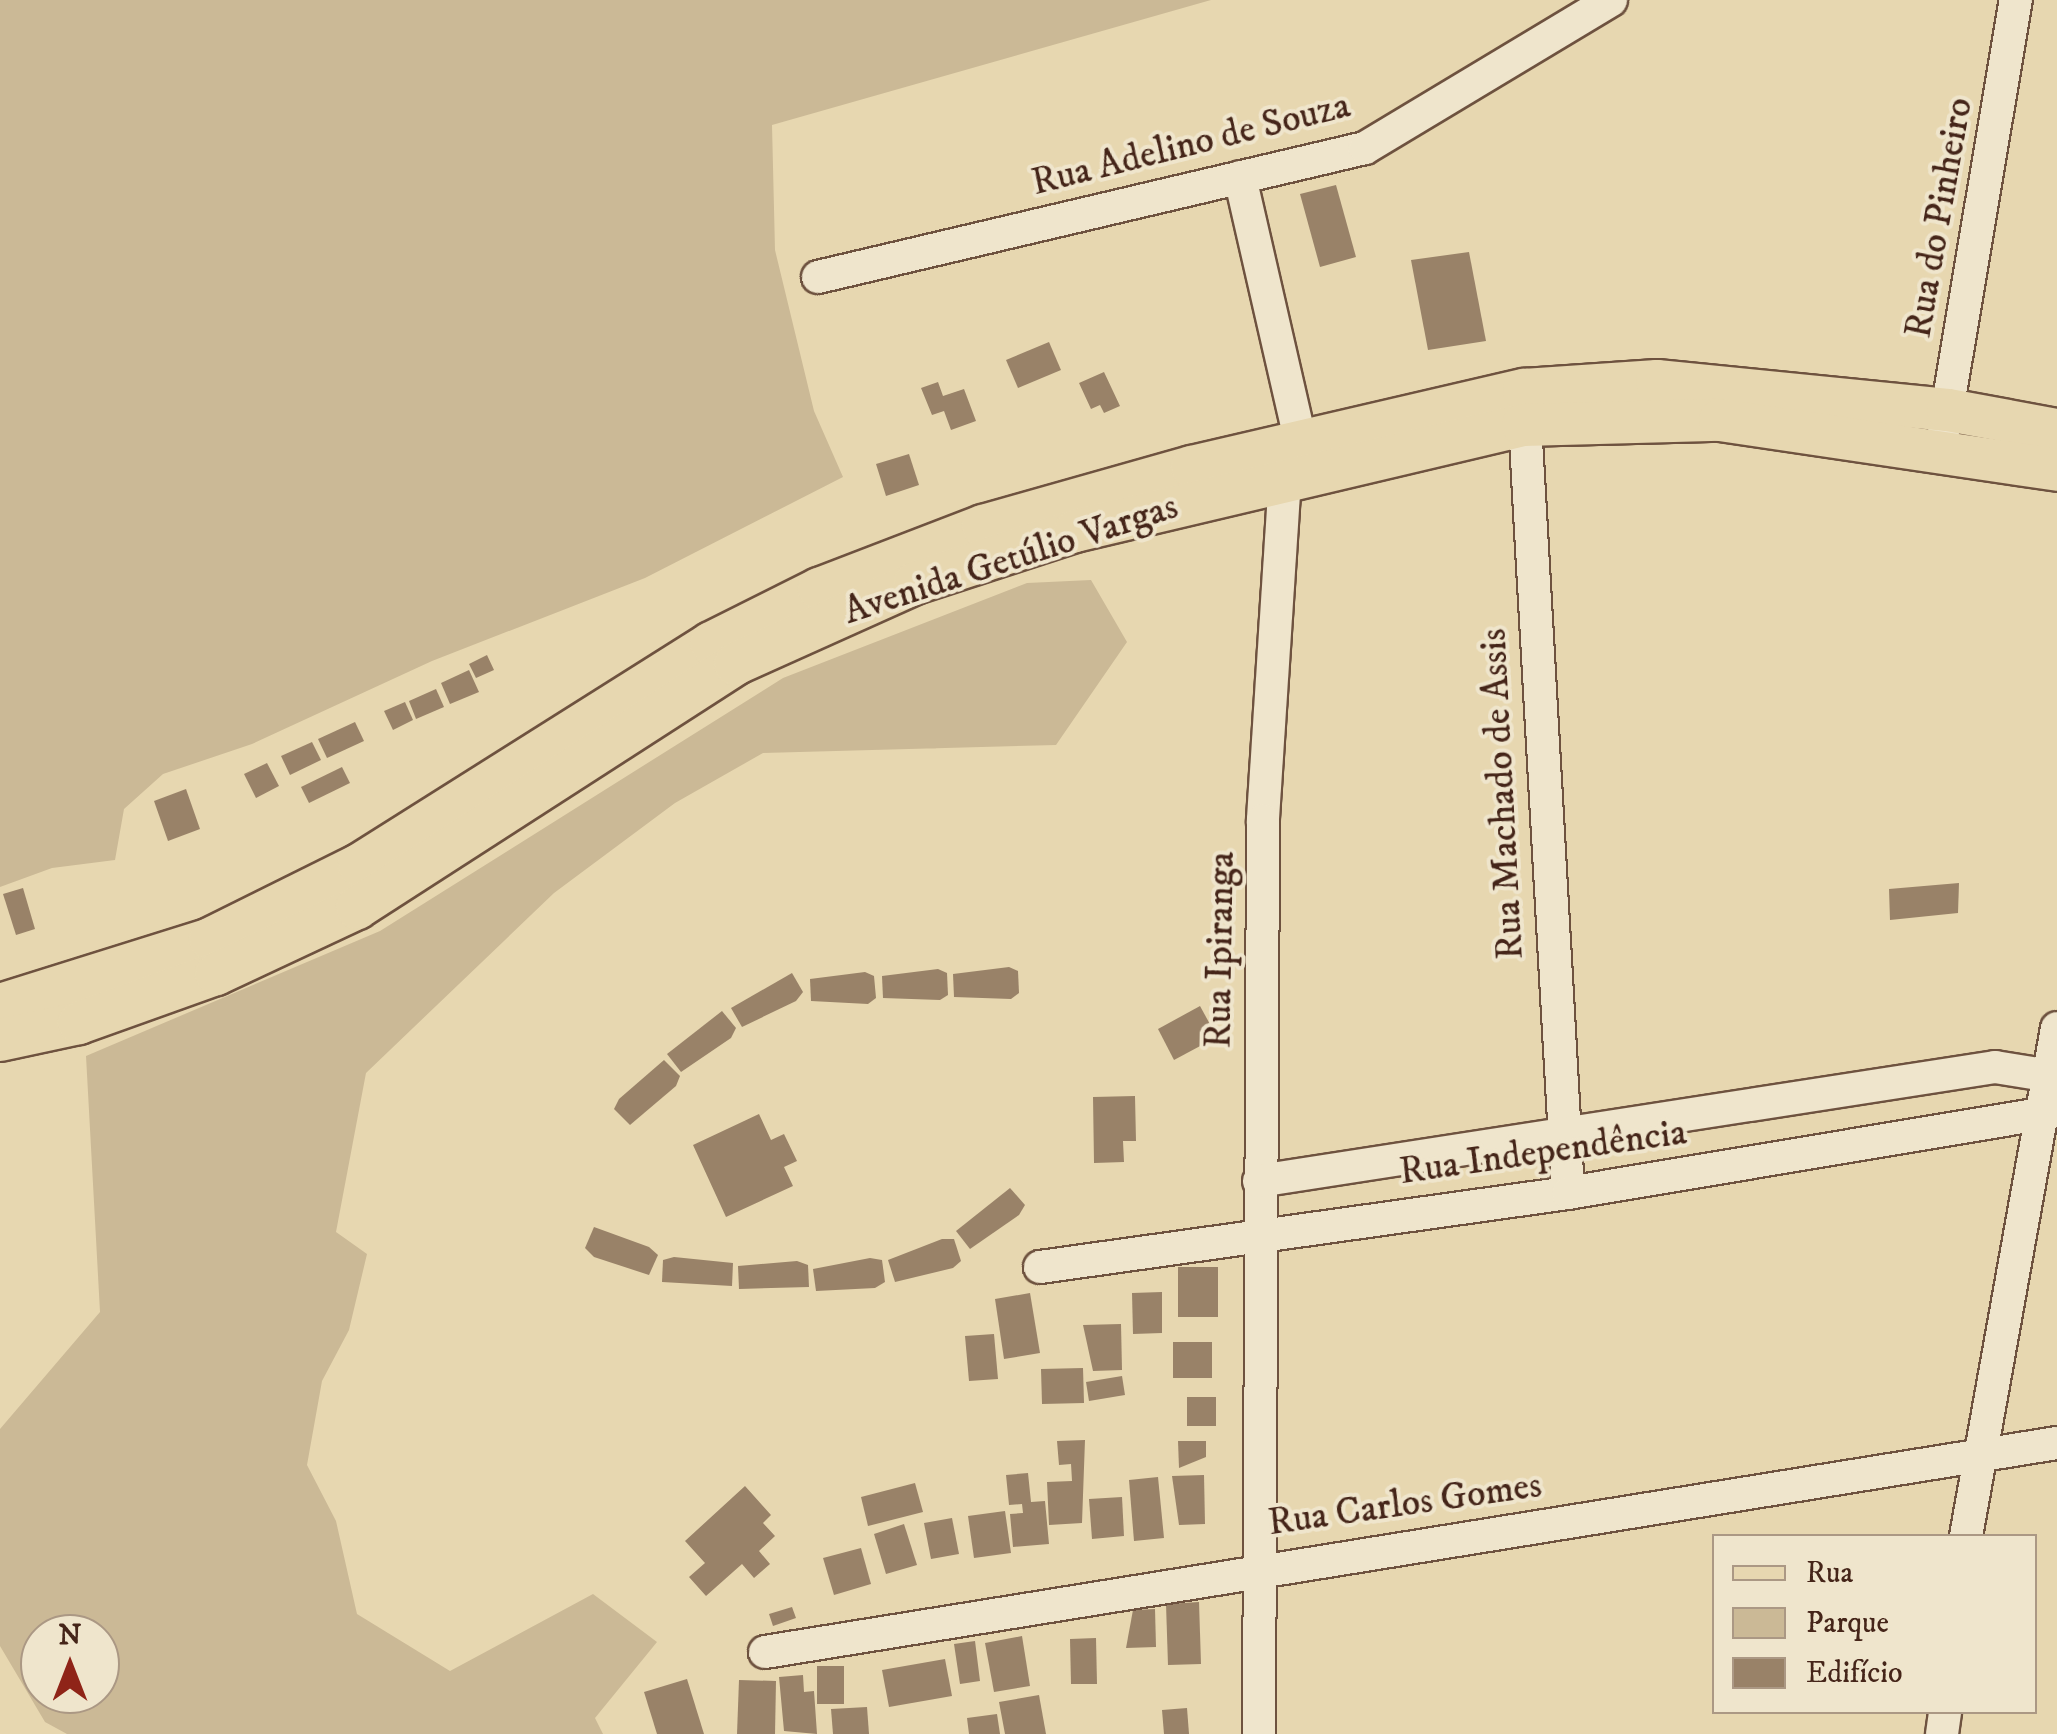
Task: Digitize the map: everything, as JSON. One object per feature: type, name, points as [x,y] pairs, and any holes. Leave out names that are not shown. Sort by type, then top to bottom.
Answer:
[{"type":"main road","name":"Avenida Getúlio Vargas","points":[[0,1005],[210,939],[358,865],[710,643],[818,589],[983,526],[1300,438],[1717,382],[1944,430],[2057,470]]},
{"type":"main road","name":"Avenida Getúlio Vargas","points":[[0,1040],[80,1023],[216,974],[357,908],[630,728],[818,624],[1075,531],[1285,478],[1524,408]]},
{"type":"main road","name":"Avenida Getúlio Vargas","points":[[1944,430],[2057,430]]},
{"type":"street","name":"Rua Adelino de Souza","points":[[818,277],[1365,148],[1611,0]]},
{"type":"street","name":"Rua do Pinheiro","points":[[1944,430],[2016,0]]},
{"type":"street","points":[[1240,177],[1300,438]]},
{"type":"street","name":"Rua Machado de Assis","points":[[1524,408],[1568,1193]]},
{"type":"street","name":"Rua Ipiranga","points":[[1259,1734],[1256,1566],[1263,820],[1285,478],[1300,438]]},
{"type":"street","points":[[1966,1534],[1986,1453],[2048,1112],[2057,1028]]},
{"type":"street","name":"Rua Independência","points":[[1259,1180],[1996,1067],[2053,1078]]},
{"type":"street","name":"Rua Independência","points":[[1040,1267],[1258,1233],[1568,1193],[2048,1112]]},
{"type":"street","name":"Rua Carlos Gomes","points":[[765,1652],[1256,1566],[2057,1442]]},
{"type":"green space","points":[[0,0],[1211,0],[772,125],[775,250],[814,411],[843,477],[645,578],[432,661],[252,744],[163,774],[124,809],[115,860],[52,868],[0,887]]},
{"type":"green space","points":[[1091,580],[1127,642],[1056,745],[763,753],[675,803],[554,893],[366,1073],[336,1232],[367,1254],[349,1330],[322,1381],[307,1465],[336,1521],[357,1614],[450,1671],[593,1594],[657,1642],[595,1718],[603,1734],[67,1734],[45,1722],[40,1714],[120,1714],[120,1614],[20,1614],[20,1680],[0,1646],[0,1429],[100,1312],[86,1056],[380,931],[783,678],[1027,583]]},
{"type":"building","points":[[1336,185],[1356,257],[1320,267],[1300,194]]},
{"type":"building","points":[[1469,252],[1486,341],[1428,350],[1411,260]]},
{"type":"building","points":[[1049,342],[1061,370],[1018,388],[1006,360]]},
{"type":"building","points":[[1104,372],[1120,406],[1104,413],[1100,405],[1091,409],[1079,383]]},
{"type":"building","points":[[938,382],[943,396],[964,389],[976,421],[951,430],[944,411],[932,415],[921,388]]},
{"type":"building","points":[[909,454],[919,485],[886,496],[876,464]]},
{"type":"building","points":[[487,655],[494,670],[476,678],[469,664]]},
{"type":"building","points":[[469,670],[479,692],[450,704],[441,683]]},
{"type":"building","points":[[436,689],[444,707],[416,719],[409,701]]},
{"type":"building","points":[[405,702],[413,720],[393,730],[384,711]]},
{"type":"building","points":[[355,722],[364,741],[327,758],[318,739]]},
{"type":"building","points":[[312,742],[321,760],[290,775],[281,756]]},
{"type":"building","points":[[267,763],[279,786],[256,798],[244,774]]},
{"type":"building","points":[[342,767],[350,783],[309,803],[301,787]]},
{"type":"building","points":[[186,789],[200,829],[168,841],[154,801]]},
{"type":"building","points":[[1959,883],[1958,913],[1890,920],[1889,889]]},
{"type":"building","points":[[23,888],[35,929],[16,935],[3,894]]},
{"type":"building","points":[[1009,967],[1018,971],[1019,993],[1011,999],[954,997],[953,974]]},
{"type":"building","points":[[938,969],[947,973],[948,995],[940,1000],[883,998],[882,976]]},
{"type":"building","points":[[865,972],[874,976],[876,998],[868,1004],[811,1001],[810,979]]},
{"type":"building","points":[[792,973],[803,992],[796,1001],[742,1027],[731,1008]]},
{"type":"building","points":[[1200,1006],[1217,1037],[1174,1060],[1158,1029]]},
{"type":"building","points":[[722,1011],[736,1028],[731,1038],[681,1072],[667,1054]]},
{"type":"building","points":[[664,1060],[680,1076],[676,1086],[630,1125],[614,1109],[619,1099]]},
{"type":"building","points":[[1135,1096],[1136,1141],[1123,1141],[1124,1162],[1094,1163],[1093,1097]]},
{"type":"building","points":[[759,1114],[771,1140],[784,1134],[797,1161],[784,1167],[793,1186],[726,1217],[693,1145]]},
{"type":"building","points":[[1010,1188],[1025,1205],[1019,1215],[970,1249],[956,1231]]},
{"type":"building","points":[[594,1227],[649,1247],[658,1255],[649,1275],[594,1257],[585,1248]]},
{"type":"building","points":[[942,1239],[954,1239],[961,1261],[953,1268],[895,1282],[888,1260]]},
{"type":"building","points":[[674,1257],[733,1263],[732,1286],[662,1282],[663,1260]]},
{"type":"building","points":[[870,1258],[882,1260],[885,1282],[875,1288],[816,1291],[813,1269]]},
{"type":"building","points":[[797,1261],[808,1265],[809,1287],[739,1289],[738,1266]]},
{"type":"building","points":[[1178,1267],[1218,1267],[1218,1317],[1178,1317]]},
{"type":"building","points":[[1162,1292],[1162,1333],[1133,1334],[1132,1293]]},
{"type":"building","points":[[1030,1293],[1040,1353],[1004,1359],[995,1299]]},
{"type":"building","points":[[1121,1324],[1122,1370],[1093,1371],[1083,1325]]},
{"type":"building","points":[[994,1334],[998,1379],[969,1381],[965,1336]]},
{"type":"building","points":[[1173,1342],[1212,1342],[1212,1378],[1173,1378]]},
{"type":"building","points":[[1083,1368],[1084,1403],[1042,1404],[1041,1369]]},
{"type":"building","points":[[1122,1376],[1125,1395],[1089,1401],[1086,1382]]},
{"type":"building","points":[[1187,1397],[1216,1397],[1216,1426],[1187,1426]]},
{"type":"building","points":[[1085,1440],[1082,1523],[1049,1525],[1047,1482],[1072,1481],[1071,1464],[1059,1465],[1057,1441]]},
{"type":"building","points":[[1178,1441],[1206,1441],[1206,1457],[1179,1468]]},
{"type":"building","points":[[1028,1473],[1031,1502],[1045,1501],[1049,1544],[1013,1547],[1010,1514],[1023,1513],[1022,1504],[1009,1505],[1006,1475]]},
{"type":"building","points":[[1204,1475],[1205,1524],[1179,1525],[1172,1476]]},
{"type":"building","points":[[1158,1477],[1164,1538],[1134,1541],[1129,1480]]},
{"type":"building","points":[[915,1483],[923,1512],[868,1526],[861,1497]]},
{"type":"building","points":[[745,1486],[771,1515],[763,1523],[775,1536],[759,1551],[770,1564],[754,1578],[742,1564],[706,1596],[689,1577],[705,1563],[685,1541]]},
{"type":"building","points":[[1122,1497],[1124,1536],[1092,1539],[1089,1499]]},
{"type":"building","points":[[1005,1511],[1011,1553],[974,1558],[968,1516]]},
{"type":"building","points":[[952,1518],[959,1554],[931,1559],[924,1523]]},
{"type":"building","points":[[904,1524],[917,1565],[886,1574],[874,1534]]},
{"type":"building","points":[[861,1548],[871,1584],[834,1595],[823,1558]]},
{"type":"building","points":[[1199,1602],[1201,1664],[1168,1665],[1166,1604]]},
{"type":"building","points":[[792,1607],[796,1618],[773,1626],[769,1614]]},
{"type":"building","points":[[1155,1609],[1156,1647],[1126,1648],[1133,1610]]},
{"type":"building","points":[[1022,1636],[1030,1686],[994,1692],[985,1643]]},
{"type":"building","points":[[1096,1638],[1097,1684],[1071,1684],[1070,1639]]},
{"type":"building","points":[[975,1641],[980,1681],[960,1684],[954,1644]]},
{"type":"building","points":[[945,1659],[952,1696],[889,1707],[882,1670]]},
{"type":"building","points":[[817,1666],[844,1666],[844,1704],[817,1704]]},
{"type":"building","points":[[803,1675],[804,1692],[814,1691],[817,1734],[784,1731],[779,1677]]},
{"type":"building","points":[[687,1679],[704,1734],[657,1734],[644,1692]]},
{"type":"building","points":[[739,1680],[776,1681],[775,1734],[737,1734]]},
{"type":"building","points":[[1039,1695],[1046,1734],[1005,1734],[999,1702]]},
{"type":"building","points":[[867,1707],[869,1734],[833,1734],[831,1709]]},
{"type":"building","points":[[1187,1708],[1189,1734],[1164,1734],[1162,1710]]},
{"type":"building","points":[[997,1714],[1000,1734],[969,1734],[967,1718]]}]
